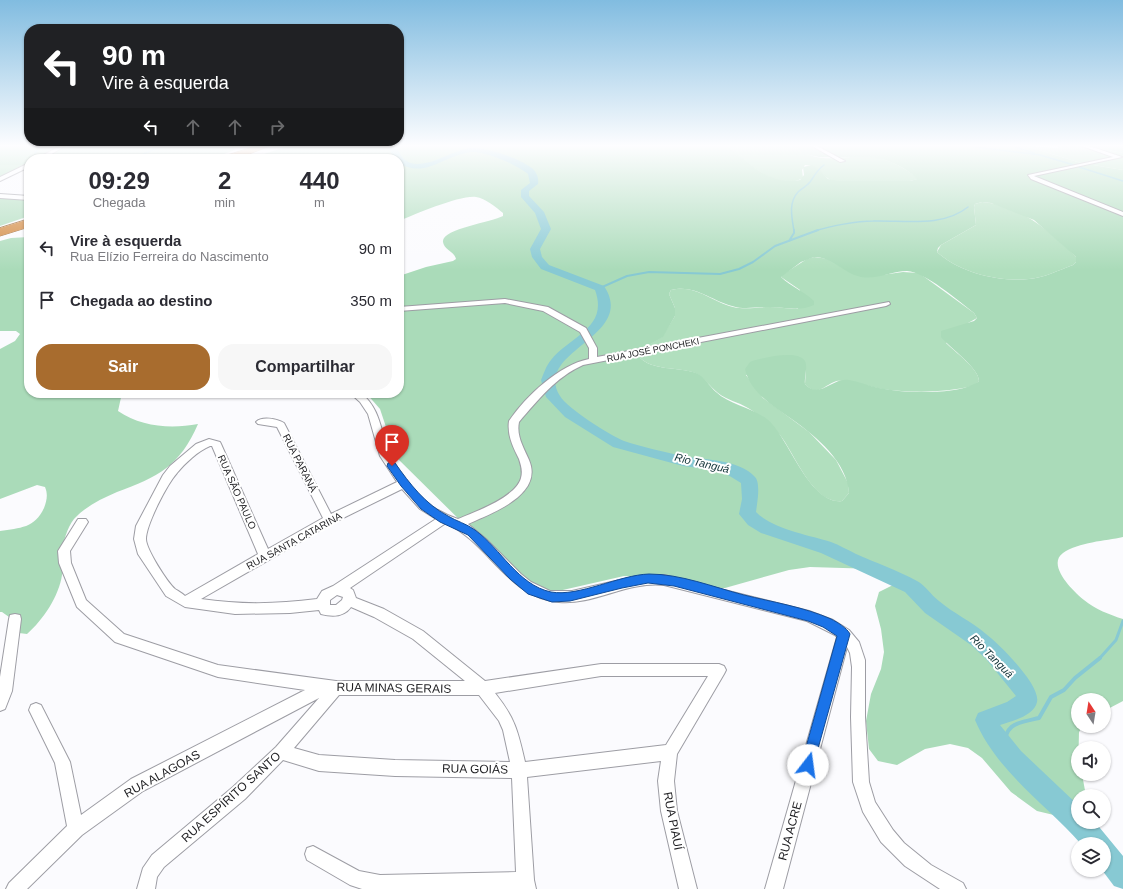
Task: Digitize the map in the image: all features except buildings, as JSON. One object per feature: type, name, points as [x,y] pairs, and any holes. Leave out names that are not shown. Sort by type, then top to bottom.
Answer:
[{"type":"highway","points":[[0,232],[24,225]]},
{"type":"street","points":[[1057,187],[1123,214]]},
{"type":"street","points":[[0,196],[24,198]]},
{"type":"street","name":"RUA JOSÉ PONCHEKI","points":[[404,309],[505,301],[545,309],[583,330],[593,348],[593,362],[886,304]]},
{"type":"street","points":[[458,524],[497,505],[520,489],[527,479],[527,469],[512,429],[514,421],[558,375],[569,367],[593,362]]},
{"type":"street","points":[[362,398],[372,410],[386,457],[404,483],[424,506],[444,519],[458,524],[471,532],[514,576],[532,590],[552,597],[570,597],[622,583],[648,579],[674,581],[809,616],[828,623],[844,634],[854,647],[859,662],[858,704],[862,787],[877,822],[899,852],[928,874],[957,889]]},
{"type":"street","name":"RUA PARANÁ","points":[[261,422],[277,423],[281,425],[329,520]]},
{"type":"street","name":"RUA SÃO PAULO","points":[[185,602],[170,592],[142,551],[140,539],[142,526],[167,478],[174,469],[200,446],[209,442],[216,444],[265,556]]},
{"type":"street","name":"RUA SANTA CATARINA","points":[[185,602],[329,520],[404,483]]},
{"type":"street","points":[[350,601],[344,608],[335,612],[326,610],[322,604],[324,596],[337,590],[444,519]]},
{"type":"street","name":"RUA MINAS GERAIS","points":[[82,522],[64,551],[65,563],[81,603],[120,638],[218,671],[332,687],[482,688],[601,670],[719,670]]},
{"type":"street","points":[[337,590],[342,590],[348,593],[350,601]]},
{"type":"street","points":[[313,854],[356,879],[380,884],[526,884],[519,770],[510,730],[504,716],[482,688],[418,635],[403,625],[350,601]]},
{"type":"street","points":[[185,602],[235,609],[290,608],[322,604]]},
{"type":"street","points":[[0,704],[5,692],[15,619]]},
{"type":"street","name":"RUA ACRE","points":[[774,889],[844,634]]},
{"type":"street","name":"RUA PIAUÍ","points":[[688,889],[669,811],[666,781],[670,752],[719,670]]},
{"type":"street","name":"RUA ESPÍRITO SANTO","points":[[146,889],[149,874],[158,861],[239,793],[281,752],[332,687]]},
{"type":"street","name":"RUA ALAGOAS","points":[[15,889],[76,829],[137,784],[332,687]]},
{"type":"street","points":[[36,710],[62,762],[76,829]]},
{"type":"street","name":"RUA GOIÁS","points":[[281,752],[319,763],[395,768],[519,770],[670,752]]},
{"type":"green space","points":[[404,187],[1123,187],[1123,537],[1092,542],[1069,549],[1059,558],[1058,564],[1063,578],[1068,585],[1084,600],[1113,616],[1123,619],[1123,701],[1111,707],[1111,693],[1071,693],[1071,733],[1079,733],[1079,741],[1071,741],[1071,781],[1083,781],[1085,789],[1071,789],[1071,814],[1058,816],[1037,811],[1011,792],[982,758],[968,748],[950,744],[925,749],[897,765],[878,761],[869,749],[866,721],[871,694],[881,669],[884,652],[881,629],[875,606],[879,592],[899,582],[900,577],[892,571],[876,569],[810,567],[789,570],[725,588],[708,588],[642,577],[624,576],[554,592],[539,589],[480,540],[396,457],[380,409],[370,398],[404,398],[404,274],[426,267],[453,261],[456,259],[455,256],[447,249],[443,242],[445,237],[450,233],[468,226],[503,216],[503,213],[483,199],[469,197],[404,219]],"holes":[[[982,202],[991,203],[1034,220],[1076,257],[1076,262],[1073,265],[1035,278],[1017,280],[1005,279],[968,271],[957,266],[937,252],[941,245],[976,225],[975,204]],[[814,257],[827,260],[861,277],[867,278],[901,271],[907,271],[923,276],[942,288],[974,313],[977,318],[974,321],[941,331],[941,337],[945,342],[969,364],[978,376],[979,381],[970,386],[959,389],[930,392],[889,390],[849,380],[843,380],[816,390],[805,384],[806,364],[801,357],[787,355],[762,358],[750,362],[745,369],[748,378],[764,399],[812,434],[837,461],[843,471],[849,493],[842,501],[830,499],[819,492],[800,468],[775,428],[767,419],[728,400],[714,390],[702,377],[696,373],[658,367],[644,361],[638,356],[642,349],[663,337],[675,316],[675,308],[669,294],[671,290],[688,289],[741,308],[803,308],[814,305],[814,301],[781,277],[801,262]]]},
{"type":"green space","points":[[0,196],[24,196],[24,218],[0,226]]},
{"type":"green space","points":[[982,202],[1009,208],[1034,221],[1056,238],[1076,257],[1076,262],[1073,265],[1046,275],[1017,280],[993,277],[968,271],[946,259],[937,252],[941,245],[976,225],[974,207],[975,204]]},
{"type":"green space","points":[[24,237],[24,398],[121,398],[118,411],[136,420],[167,426],[188,426],[198,424],[184,450],[166,468],[144,481],[100,500],[84,510],[74,519],[67,531],[63,544],[63,572],[58,591],[39,622],[27,634],[19,633],[9,617],[0,612],[0,531],[20,528],[36,520],[44,508],[47,495],[45,487],[37,485],[0,499],[0,349],[15,341],[20,334],[16,331],[0,331],[0,241],[11,238]]},
{"type":"green space","points":[[814,257],[829,259],[867,277],[903,272],[919,273],[974,313],[977,318],[968,323],[946,343],[975,371],[979,381],[973,386],[928,392],[882,389],[855,382],[835,381],[820,390],[813,390],[805,384],[806,367],[746,375],[763,398],[809,432],[836,460],[848,483],[849,493],[842,501],[832,500],[822,495],[814,487],[806,477],[780,435],[751,410],[721,395],[715,391],[702,377],[695,373],[658,367],[644,361],[638,356],[642,349],[662,337],[675,316],[675,308],[669,294],[671,290],[688,289],[696,291],[738,308],[770,307],[798,309],[800,290],[781,277],[807,259]]},
{"type":"waterway","name":"Rio Tanguá","points":[[529,187],[525,190],[525,197],[539,212],[546,229],[535,249],[537,257],[545,267],[600,288],[605,301],[604,312],[600,322],[592,331],[555,363],[548,380],[553,397],[570,414],[618,444],[683,461],[717,465],[734,471],[749,480],[750,499],[747,514],[754,521],[767,528],[827,548],[869,568],[897,579],[912,587],[932,607],[978,639],[993,653],[1026,693],[1027,701],[1014,710],[986,720],[991,732],[1026,773],[1078,822],[1092,837]]},
{"type":"waterway","points":[[794,231],[792,221],[793,201],[798,192],[804,187]]},
{"type":"waterway","points":[[816,231],[859,222],[922,222],[935,220],[958,214],[968,207]]},
{"type":"waterway","points":[[789,241],[794,231]]},
{"type":"waterway","points":[[789,241],[816,231]]},
{"type":"waterway","points":[[600,288],[627,276],[649,272],[720,274],[739,269],[753,262],[775,246],[789,241]]},
{"type":"waterway","points":[[1100,658],[1116,640],[1123,621]]},
{"type":"waterway","points":[[1004,749],[1006,734],[1009,729],[1018,723],[1039,718],[1051,697],[1064,690],[1075,678],[1100,658]]},
{"type":"waterway","name":"Rio Tanguá","points":[[1111,861],[1123,877]]},
{"type":"route","points":[[392,466],[404,483],[424,506],[444,519],[458,524],[471,532],[514,576],[532,590],[552,597],[570,597],[622,583],[648,579],[674,581],[809,616],[828,623],[844,634],[808,765]]}]
